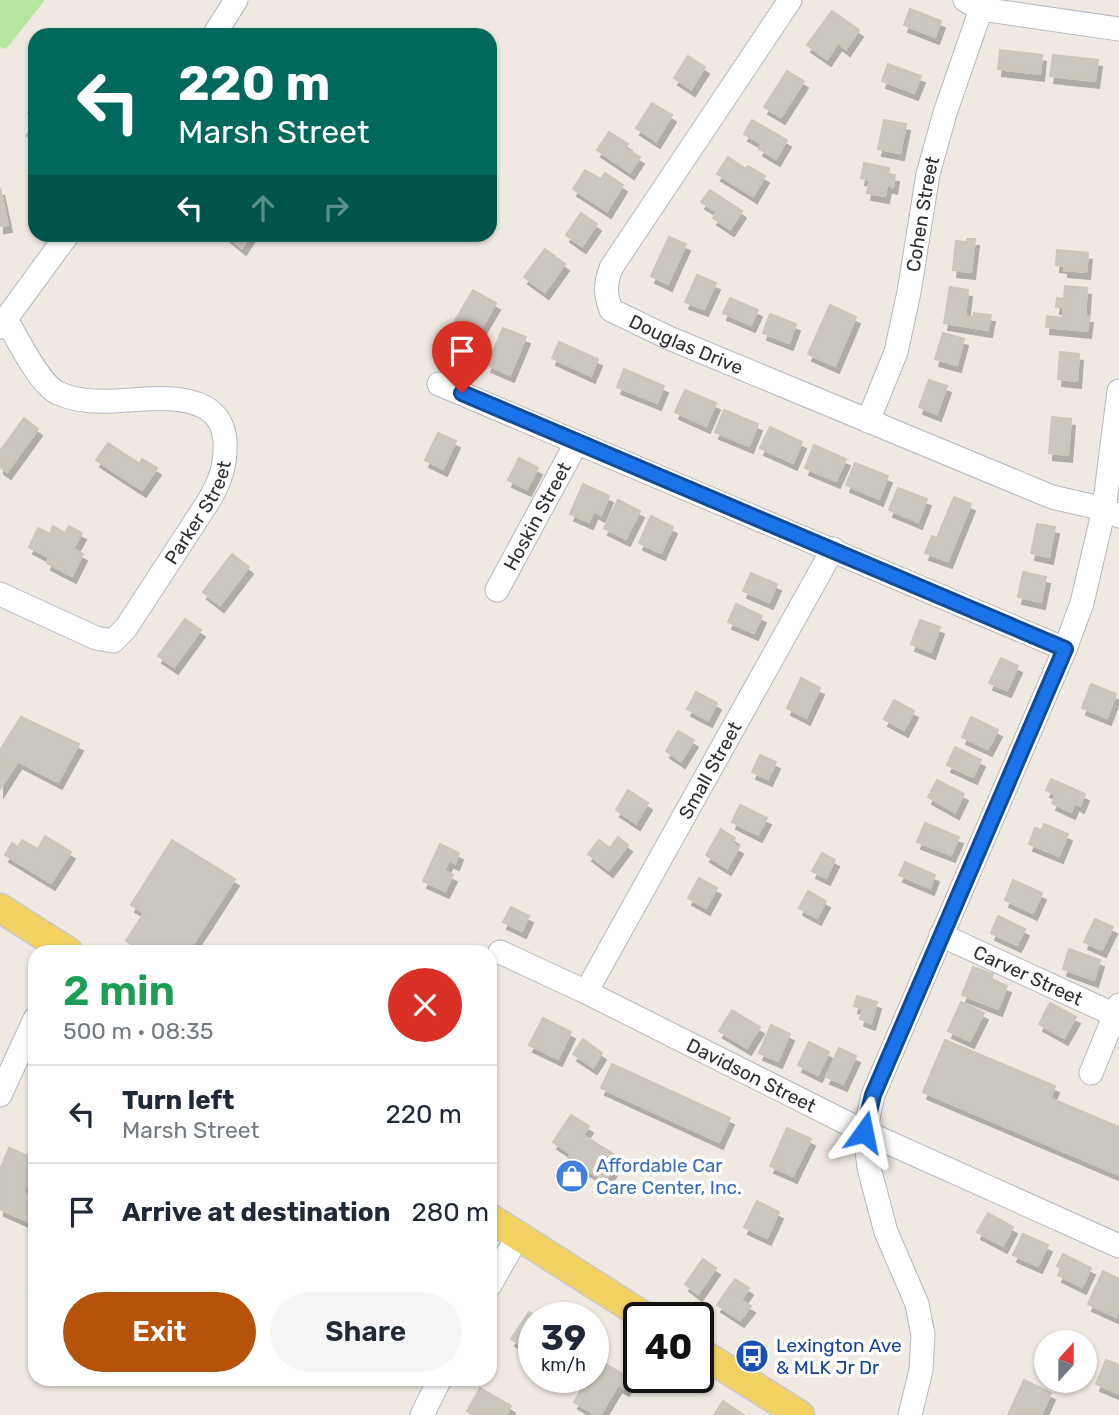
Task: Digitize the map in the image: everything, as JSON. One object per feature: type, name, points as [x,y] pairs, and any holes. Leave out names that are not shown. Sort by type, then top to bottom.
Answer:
[{"type":"main road","points":[[0,908],[56,945]]},
{"type":"main road","points":[[497,1222],[623,1303]]},
{"type":"main road","points":[[714,1361],[800,1415]]},
{"type":"street","points":[[218,28],[236,0]]},
{"type":"street","name":"Douglas Drive","points":[[790,0],[611,268],[606,282],[606,296],[611,310],[624,318],[1052,497],[1111,512]]},
{"type":"street","points":[[973,4],[1119,29]]},
{"type":"street","name":"Cohen Street","points":[[868,421],[898,343],[928,174],[973,4]]},
{"type":"street","points":[[3,323],[62,242]]},
{"type":"street","name":"Parker Street","points":[[0,594],[96,638],[113,641],[126,628],[208,502],[220,482],[226,459],[224,428],[206,408],[182,399],[154,397],[113,401],[85,400],[54,391],[3,323]]},
{"type":"street","points":[[439,384],[1065,649]]},
{"type":"street","points":[[910,1415],[921,1370],[923,1335],[917,1304],[886,1232],[878,1205],[864,1132],[873,1095],[1065,649],[1082,603],[1111,512],[1119,391]]},
{"type":"street","name":"Hoskin Street","points":[[497,590],[577,442]]},
{"type":"street","name":"Small Street","points":[[586,992],[833,549]]},
{"type":"street","name":"Carver Street","points":[[941,935],[1117,1010]]},
{"type":"street","name":"Davidson Street","points":[[500,952],[586,992],[864,1132],[1119,1246]]},
{"type":"street","points":[[1091,1073],[1117,1010]]},
{"type":"street","points":[[0,1095],[28,1034]]},
{"type":"street","points":[[497,1273],[518,1236]]},
{"type":"street","points":[[422,1415],[436,1386]]},
{"type":"green space","points":[[0,0],[45,0],[6,49],[0,47]]},
{"type":"building","points":[[910,9],[941,21],[935,37],[904,25]]},
{"type":"building","points":[[832,11],[859,30],[846,49],[838,43],[827,59],[807,45]]},
{"type":"building","points":[[1000,50],[1042,55],[1040,74],[998,69]]},
{"type":"building","points":[[1053,55],[1098,60],[1095,81],[1050,76]]},
{"type":"building","points":[[688,56],[705,67],[691,89],[674,78]]},
{"type":"building","points":[[888,64],[921,76],[914,93],[882,81]]},
{"type":"building","points":[[787,71],[804,81],[781,117],[764,107]]},
{"type":"building","points":[[652,103],[672,115],[656,141],[636,128]]},
{"type":"building","points":[[752,120],[787,140],[776,159],[759,149],[762,144],[744,134]]},
{"type":"building","points":[[884,120],[906,124],[900,153],[878,149]]},
{"type":"building","points":[[609,132],[628,144],[625,148],[640,157],[630,172],[597,150]]},
{"type":"building","points":[[728,157],[746,169],[748,166],[765,176],[753,196],[717,174]]},
{"type":"building","points":[[864,163],[889,168],[888,174],[895,175],[893,187],[887,185],[885,196],[867,193],[870,180],[861,178]]},
{"type":"building","points":[[585,170],[601,179],[605,173],[623,185],[607,211],[573,189]]},
{"type":"building","points":[[0,188],[8,225],[0,226]]},
{"type":"building","points":[[710,190],[742,211],[730,229],[713,218],[717,212],[701,202]]},
{"type":"building","points":[[581,213],[597,224],[582,246],[566,235]]},
{"type":"building","points":[[669,237],[686,244],[668,284],[651,276]]},
{"type":"building","points":[[967,239],[975,239],[971,272],[953,270],[956,241],[967,242]]},
{"type":"building","points":[[235,242],[246,242],[242,248]]},
{"type":"building","points":[[545,249],[565,264],[545,292],[524,277]]},
{"type":"building","points":[[1057,250],[1088,253],[1086,272],[1064,270],[1064,266],[1056,265]]},
{"type":"building","points":[[697,275],[716,283],[704,309],[685,302]]},
{"type":"building","points":[[1065,286],[1087,288],[1087,331],[1046,327],[1047,316],[1063,318],[1064,307],[1056,307],[1057,298],[1064,299]]},
{"type":"building","points":[[950,287],[968,290],[965,316],[973,318],[974,313],[991,315],[988,330],[944,323]]},
{"type":"building","points":[[473,290],[496,303],[464,358],[441,345]]},
{"type":"building","points":[[730,298],[758,310],[751,325],[723,313]]},
{"type":"building","points":[[830,305],[856,317],[835,366],[808,354]]},
{"type":"building","points":[[770,314],[796,324],[789,343],[763,333]]},
{"type":"building","points":[[503,328],[526,337],[510,375],[487,365]]},
{"type":"building","points":[[943,333],[964,339],[957,365],[935,359]]},
{"type":"building","points":[[559,342],[598,359],[591,376],[552,358]]},
{"type":"building","points":[[1060,352],[1079,354],[1077,381],[1058,379]]},
{"type":"building","points":[[624,369],[664,386],[657,403],[617,387]]},
{"type":"building","points":[[929,380],[947,386],[937,414],[919,407]]},
{"type":"building","points":[[685,390],[716,403],[706,426],[675,412]]},
{"type":"building","points":[[724,410],[758,424],[749,446],[715,432]]},
{"type":"building","points":[[1052,417],[1071,419],[1068,455],[1049,453]]},
{"type":"building","points":[[24,418],[38,429],[7,472],[0,467],[0,451]]},
{"type":"building","points":[[770,427],[802,442],[793,463],[760,448]]},
{"type":"building","points":[[438,433],[456,441],[443,469],[425,460]]},
{"type":"building","points":[[108,443],[140,464],[142,459],[157,468],[142,490],[96,460]]},
{"type":"building","points":[[814,445],[846,459],[836,481],[805,468]]},
{"type":"building","points":[[519,458],[538,468],[527,489],[508,480]]},
{"type":"building","points":[[855,463],[888,476],[879,499],[846,485]]},
{"type":"building","points":[[583,484],[609,496],[601,515],[594,511],[589,522],[570,514]]},
{"type":"building","points":[[898,488],[927,499],[918,522],[889,510]]},
{"type":"building","points":[[954,497],[971,504],[948,561],[925,553],[932,536],[937,538]]},
{"type":"building","points":[[618,500],[640,511],[626,539],[604,528]]},
{"type":"building","points":[[651,516],[673,527],[661,553],[639,543]]},
{"type":"building","points":[[1037,524],[1055,527],[1049,557],[1031,553]]},
{"type":"building","points":[[53,526],[65,533],[69,526],[82,533],[73,549],[83,554],[72,576],[47,563],[49,557],[29,547],[38,528],[50,534]]},
{"type":"building","points":[[232,554],[249,567],[220,605],[203,592]]},
{"type":"building","points":[[1023,572],[1046,577],[1041,602],[1018,597]]},
{"type":"building","points":[[751,573],[777,584],[769,602],[743,591]]},
{"type":"building","points":[[736,604],[762,616],[754,633],[728,622]]},
{"type":"building","points":[[185,619],[201,630],[174,667],[158,656]]},
{"type":"building","points":[[920,620],[940,627],[931,652],[911,644]]},
{"type":"building","points":[[1001,658],[1018,666],[1007,690],[989,683]]},
{"type":"building","points":[[801,678],[820,688],[806,718],[787,708]]},
{"type":"building","points":[[1091,684],[1116,694],[1107,718],[1082,708]]},
{"type":"building","points":[[696,692],[717,703],[708,720],[687,709]]},
{"type":"building","points":[[894,700],[914,711],[904,730],[884,719]]},
{"type":"building","points":[[21,717],[79,744],[58,782],[18,761],[0,789],[0,750]]},
{"type":"building","points":[[971,717],[998,730],[988,749],[962,737]]},
{"type":"building","points":[[678,731],[694,740],[681,761],[666,751]]},
{"type":"building","points":[[955,747],[981,760],[973,777],[947,765]]},
{"type":"building","points":[[760,755],[776,762],[768,779],[752,772]]},
{"type":"building","points":[[1051,779],[1085,794],[1080,806],[1075,803],[1071,812],[1052,803],[1056,795],[1046,790]]},
{"type":"building","points":[[937,780],[964,794],[955,812],[928,797]]},
{"type":"building","points":[[628,790],[648,803],[636,823],[616,810]]},
{"type":"building","points":[[740,805],[767,818],[758,835],[732,822]]},
{"type":"building","points":[[925,823],[959,837],[951,855],[917,842]]},
{"type":"building","points":[[1044,824],[1068,834],[1059,856],[1029,844],[1035,828],[1042,830]]},
{"type":"building","points":[[721,829],[735,838],[732,843],[739,847],[727,868],[706,855]]},
{"type":"building","points":[[45,836],[71,852],[51,883],[5,855],[12,843],[18,847],[22,840],[38,849]]},
{"type":"building","points":[[618,837],[628,845],[609,870],[588,854],[599,840],[610,848]]},
{"type":"building","points":[[172,840],[235,879],[193,945],[132,945],[126,941],[144,913],[131,905]]},
{"type":"building","points":[[440,844],[459,853],[455,863],[449,860],[444,871],[453,875],[445,891],[423,881]]},
{"type":"building","points":[[822,853],[835,860],[826,878],[812,871]]},
{"type":"building","points":[[905,862],[935,875],[930,888],[899,875]]},
{"type":"building","points":[[699,878],[717,888],[706,908],[688,898]]},
{"type":"building","points":[[1013,880],[1042,893],[1033,913],[1005,900]]},
{"type":"building","points":[[808,891],[826,901],[817,918],[799,908]]},
{"type":"building","points":[[511,907],[529,916],[522,931],[503,922]]},
{"type":"building","points":[[998,916],[1025,929],[1017,945],[991,933]]},
{"type":"building","points":[[1095,919],[1113,927],[1102,950],[1084,942]]},
{"type":"building","points":[[1069,949],[1100,960],[1094,980],[1063,969]]},
{"type":"building","points":[[973,967],[993,974],[991,979],[1007,986],[998,1009],[962,995]]},
{"type":"building","points":[[857,996],[877,1002],[871,1023],[860,1019],[863,1009],[854,1006]]},
{"type":"building","points":[[961,1002],[984,1013],[970,1041],[948,1031]]},
{"type":"building","points":[[1050,1003],[1076,1017],[1064,1038],[1039,1024]]},
{"type":"building","points":[[732,1010],[760,1027],[747,1048],[719,1031]]},
{"type":"building","points":[[543,1018],[571,1032],[558,1059],[529,1045]]},
{"type":"building","points":[[771,1025],[790,1034],[778,1061],[759,1053]]},
{"type":"building","points":[[583,1039],[602,1053],[593,1067],[573,1054]]},
{"type":"building","points":[[945,1040],[1055,1086],[1050,1098],[1119,1127],[1119,1175],[923,1092]]},
{"type":"building","points":[[809,1042],[829,1052],[818,1075],[798,1065]]},
{"type":"building","points":[[839,1048],[856,1056],[843,1084],[826,1077]]},
{"type":"building","points":[[612,1064],[730,1118],[719,1142],[601,1088]]},
{"type":"building","points":[[571,1115],[589,1126],[583,1135],[620,1158],[605,1181],[568,1158],[571,1154],[553,1142]]},
{"type":"building","points":[[787,1128],[811,1139],[793,1176],[770,1166]]},
{"type":"building","points":[[9,1148],[28,1156],[28,1181],[23,1193],[28,1195],[27,1221],[0,1209],[0,1170]]},
{"type":"building","points":[[757,1201],[779,1212],[767,1238],[744,1227]]},
{"type":"building","points":[[988,1213],[1013,1227],[1003,1246],[977,1232]]},
{"type":"building","points":[[1023,1234],[1048,1245],[1038,1266],[1013,1255]]},
{"type":"building","points":[[1063,1254],[1091,1268],[1082,1287],[1058,1275],[1061,1268],[1057,1266]]},
{"type":"building","points":[[703,1259],[716,1268],[698,1294],[685,1284]]},
{"type":"building","points":[[1103,1271],[1119,1279],[1119,1310],[1116,1317],[1088,1304]]},
{"type":"building","points":[[735,1279],[749,1288],[741,1300],[751,1306],[740,1320],[717,1305]]},
{"type":"building","points":[[518,1328],[518,1344],[511,1339]]},
{"type":"building","points":[[1106,1360],[1119,1365],[1119,1394],[1097,1384]]},
{"type":"building","points":[[609,1366],[623,1374],[623,1388],[618,1385],[600,1415],[574,1402],[579,1393],[609,1393]]},
{"type":"building","points":[[1024,1380],[1034,1385],[1034,1393],[1051,1393],[1041,1415],[1008,1415]]},
{"type":"building","points":[[480,1388],[511,1406],[506,1415],[473,1415],[467,1411]]},
{"type":"building","points":[[723,1401],[744,1415],[714,1415]]},
{"type":"place","name":"Affordable Car Care Center, Inc.","points":[[572,1176]]},
{"type":"place","name":"Lexington Ave & MLK Jr Dr","points":[[752,1356]]},
{"type":"route","points":[[462,393],[1065,649],[873,1095],[864,1132]]}]
